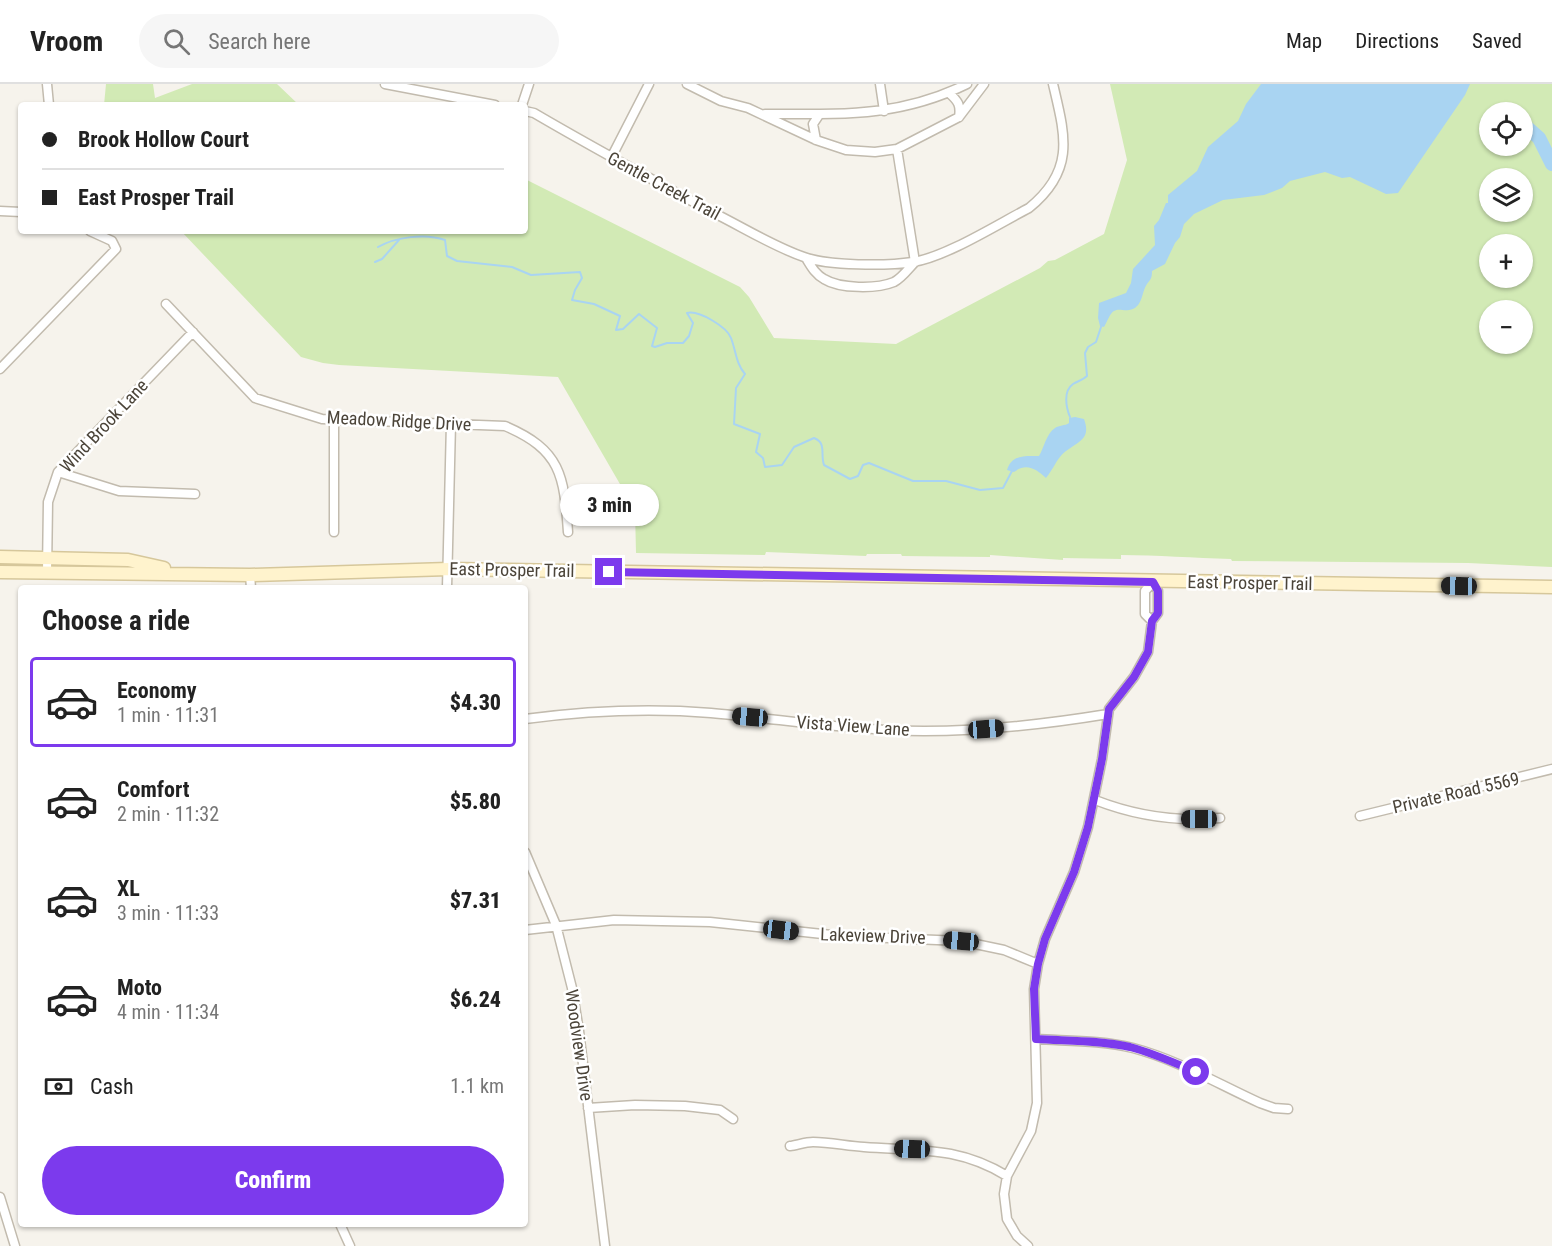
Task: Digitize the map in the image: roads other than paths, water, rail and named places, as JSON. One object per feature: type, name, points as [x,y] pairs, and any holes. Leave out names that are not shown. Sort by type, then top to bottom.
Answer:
[{"type":"main road","name":"East Prosper Trail","points":[[0,557],[128,560],[250,582],[448,569],[1552,587]]},
{"type":"main road","name":"East Prosper Trail","points":[[0,572],[192,573]]},
{"type":"street","points":[[47,84],[49,102]]},
{"type":"street","points":[[385,84],[481,102]]},
{"type":"street","points":[[523,102],[529,84]]},
{"type":"street","points":[[611,158],[649,84]]},
{"type":"street","points":[[687,84],[722,101],[748,108],[816,140],[846,150],[876,152],[897,149],[959,117],[984,84]]},
{"type":"street","points":[[880,84],[884,111]]},
{"type":"street","points":[[761,114],[819,115],[884,111],[949,93],[967,84]]},
{"type":"street","name":"Gentle Creek Trail","points":[[528,112],[611,158],[806,258],[884,265],[915,262],[937,255],[1029,208],[1041,198],[1053,182],[1065,147],[1053,84]]},
{"type":"street","points":[[949,93],[958,101],[959,117]]},
{"type":"street","points":[[816,140],[813,124],[819,115]]},
{"type":"street","points":[[897,149],[915,262]]},
{"type":"street","points":[[0,211],[18,212]]},
{"type":"street","points":[[0,369],[116,249],[112,241],[97,234]]},
{"type":"street","name":"Gentle Creek Trail","points":[[806,258],[814,272],[826,281],[852,287],[880,286],[896,281],[915,262]]},
{"type":"street","name":"Meadow Ridge Drive","points":[[166,304],[255,398],[322,419],[505,426],[528,435],[548,452],[559,473],[566,495],[568,532]]},
{"type":"street","name":"Wind Brook Lane","points":[[47,572],[48,502],[58,472],[193,332]]},
{"type":"street","points":[[334,420],[334,532]]},
{"type":"street","points":[[447,585],[451,423]]},
{"type":"street","points":[[58,472],[119,491],[195,494]]},
{"type":"street","points":[[1028,1246],[1017,1236],[1007,1219],[1004,1202],[1007,1176],[1024,1147],[1034,1119],[1038,1090],[1034,989],[1038,964],[1045,939],[1074,872],[1095,800],[1111,705],[1144,663],[1150,644],[1152,621],[1158,613],[1158,591],[1153,582],[1145,591],[1145,614],[1152,621]]},
{"type":"street","name":"Vista View Lane","points":[[528,719],[591,712],[664,711],[719,714],[837,727],[927,731],[1028,726],[1108,714]]},
{"type":"street","name":"Private Road 5569","points":[[1360,816],[1552,769]]},
{"type":"street","points":[[1095,800],[1134,813],[1160,818],[1220,818]]},
{"type":"street","name":"Woodview Drive","points":[[528,859],[556,925],[572,988],[605,1246]]},
{"type":"street","name":"Lakeview Drive","points":[[528,930],[614,920],[710,922],[841,936],[944,939],[980,944],[1038,964]]},
{"type":"street","points":[[1036,1039],[1095,1042],[1130,1047],[1173,1062],[1260,1103],[1288,1109]]},
{"type":"street","points":[[588,1108],[635,1105],[685,1106],[720,1110],[733,1119]]},
{"type":"street","points":[[790,1146],[812,1142],[859,1147],[937,1150],[984,1163],[1007,1176]]},
{"type":"street","points":[[0,1198],[15,1246]]},
{"type":"street","points":[[341,1227],[350,1246]]},
{"type":"water","points":[[1261,84],[1470,84],[1465,95],[1398,193],[1386,194],[1350,177],[1342,178],[1325,172],[1290,181],[1282,188],[1264,195],[1223,200],[1194,214],[1184,224],[1180,237],[1165,264],[1152,271],[1151,278],[1137,306],[1134,309],[1114,311],[1104,327],[1100,326],[1099,303],[1126,293],[1131,283],[1133,269],[1155,245],[1154,226],[1168,203],[1168,195],[1197,171],[1208,147],[1238,121],[1246,104]]},
{"type":"water","points":[[1069,418],[1084,419],[1086,433],[1084,438],[1060,457],[1046,478],[1027,467],[1014,472],[1007,470],[1012,461],[1016,459],[1024,456],[1039,456],[1052,431],[1069,423]]},
{"type":"waterway","points":[[1533,133],[1539,138],[1552,164]]},
{"type":"waterway","points":[[378,247],[402,239],[429,237],[445,240],[447,256],[457,261],[512,267],[531,275],[580,272],[582,278],[572,300],[594,304],[620,316],[616,330],[623,329],[639,314],[657,328],[652,346],[655,347],[667,343],[683,343],[689,336],[693,323],[687,313],[698,314],[712,320],[731,338],[738,362],[745,374],[736,388],[734,424],[760,434],[756,452],[763,458],[765,467],[782,465],[794,447],[814,438],[822,446],[824,465],[850,479],[858,476],[863,465],[869,463],[913,481],[946,481],[980,490],[1003,488],[1013,469]]},
{"type":"waterway","points":[[375,262],[382,259],[399,240]]},
{"type":"waterway","points":[[1070,417],[1067,404],[1068,391],[1073,384],[1087,376],[1085,353],[1088,347],[1096,342],[1102,324]]}]
